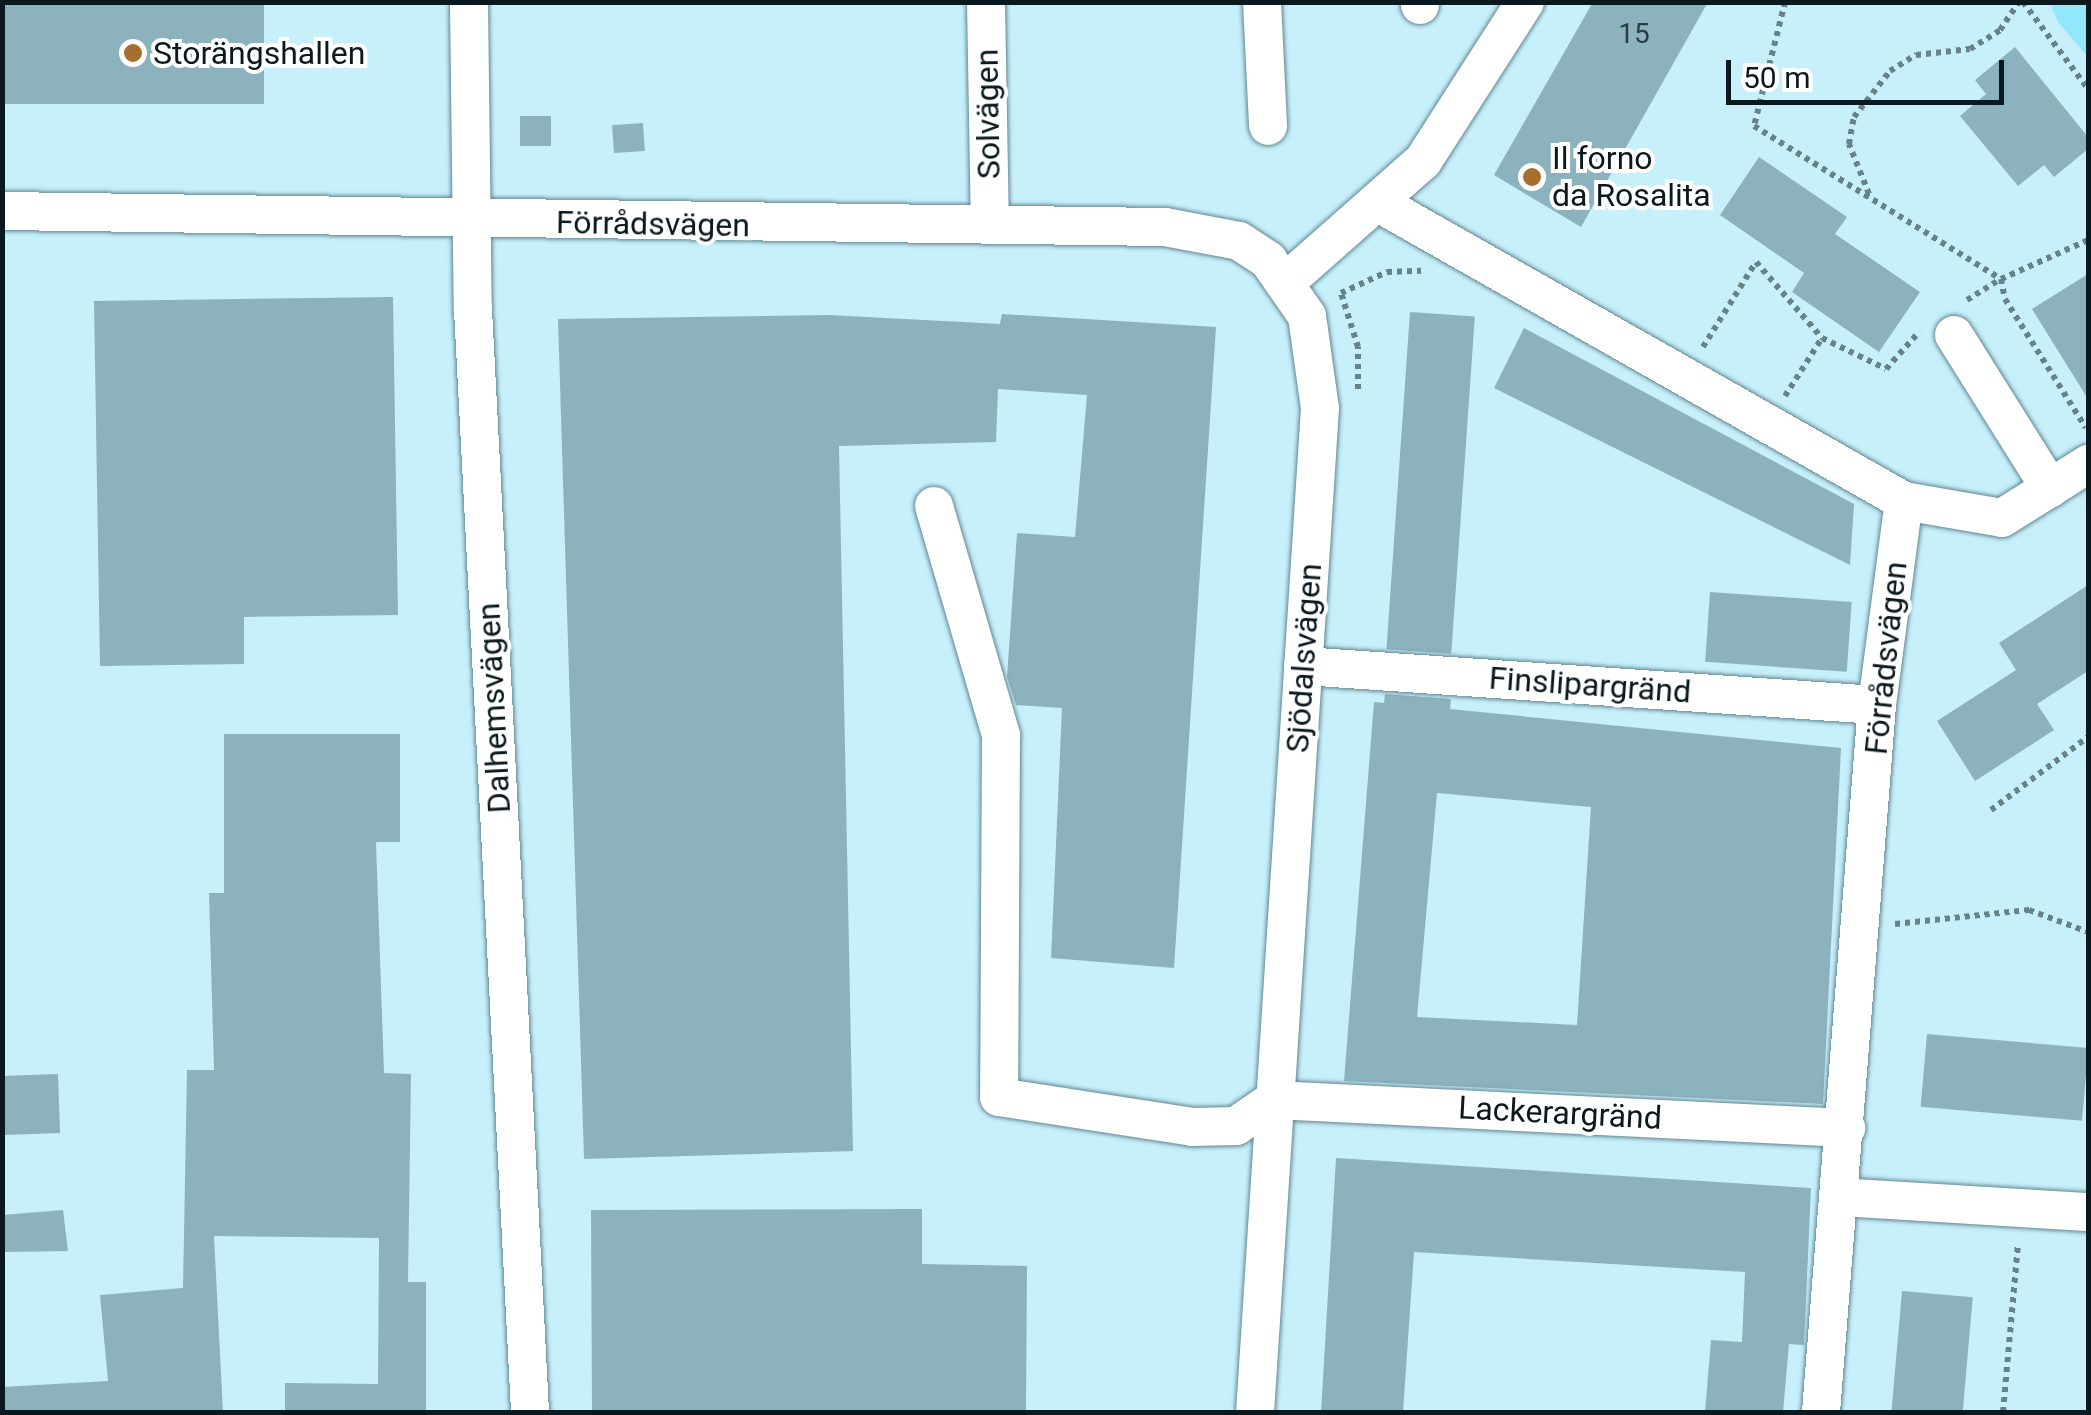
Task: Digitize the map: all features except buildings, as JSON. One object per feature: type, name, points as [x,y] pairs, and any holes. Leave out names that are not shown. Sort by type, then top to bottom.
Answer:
[{"type":"street","name":"Dalhemsvägen","points":[[468,2],[472,220],[530,1412]]},
{"type":"street","name":"Solvägen","points":[[986,2],[990,225]]},
{"type":"street","points":[[1262,2],[1268,126]]},
{"type":"street","points":[[1286,282],[1382,204],[1423,162],[1525,2]]},
{"type":"street","points":[[1382,204],[1904,501],[2002,518],[2088,464]]},
{"type":"street","name":"Förrådsvägen","points":[[2,211],[1165,227],[1240,241],[1286,282]]},
{"type":"street","name":"Sjödalsvägen","points":[[1255,1412],[1320,408],[1317,351],[1286,282]]},
{"type":"street","points":[[1945,323],[2050,488]]},
{"type":"street","name":"Förrådsvägen","points":[[1821,1412],[1865,927],[1878,705],[1904,501]]},
{"type":"street","points":[[934,506],[1001,735],[999,1097],[1192,1127],[1236,1126],[1274,1100]]},
{"type":"street","name":"Finslipargränd","points":[[1304,666],[1878,705]]},
{"type":"street","name":"Lackerargränd","points":[[1274,1100],[1846,1128]]},
{"type":"street","points":[[1840,1197],[2088,1212]]},
{"type":"path","points":[[1786,2],[1754,126],[2001,280],[2005,299],[2088,433]]},
{"type":"path","points":[[1870,196],[1849,144],[1854,117],[1890,71],[1916,55],[1970,49],[2000,30],[2021,2],[2088,88]]},
{"type":"path","points":[[1684,377],[1756,262],[1822,338],[1886,369],[2001,280],[2088,240]]},
{"type":"path","points":[[1768,424],[1822,338]]},
{"type":"path","points":[[1991,810],[2088,736]]},
{"type":"path","points":[[1865,927],[2029,910],[2088,932]]},
{"type":"path","points":[[2003,1412],[2021,1208]]},
{"type":"shaded area","points":[[2050,3],[2088,3],[2088,57],[2058,22]]},
{"type":"place","name":"Storängshallen","points":[[133,53]]},
{"type":"place","name":"Il forno da Rosalita","points":[[1532,177]]}]
